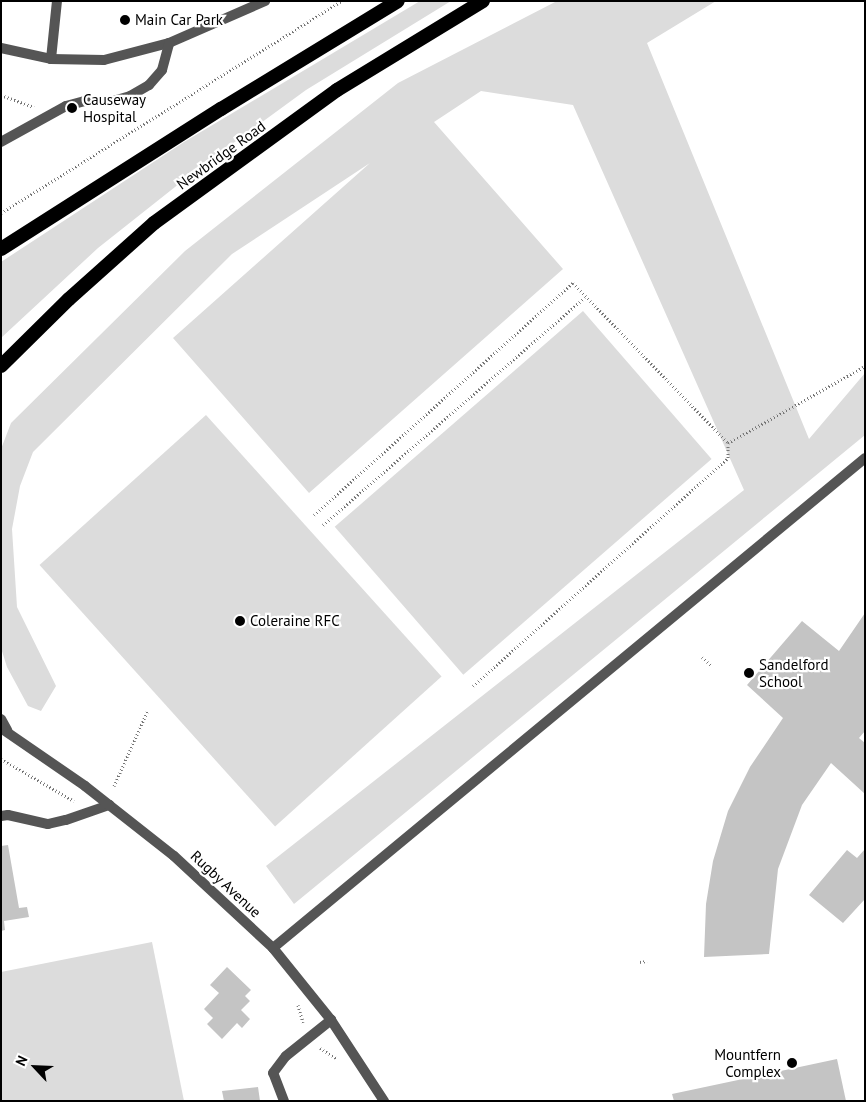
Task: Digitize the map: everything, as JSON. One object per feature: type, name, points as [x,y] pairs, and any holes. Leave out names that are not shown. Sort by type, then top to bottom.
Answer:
[{"type":"highway","points":[[1,248],[221,109],[398,1]]},
{"type":"highway","name":"Newbridge Road","points":[[1,366],[69,299],[154,223],[337,90],[483,1]]},
{"type":"street","points":[[51,59],[57,1]]},
{"type":"street","points":[[1,48],[51,59],[104,60],[170,43],[265,1]]},
{"type":"street","points":[[1,142],[66,106],[85,102],[114,101],[130,96],[149,85],[162,70],[170,43]]},
{"type":"street","points":[[273,948],[865,458]]},
{"type":"street","name":"Rugby Avenue","points":[[1,719],[4,729],[109,805],[174,856],[273,948],[331,1020],[384,1101]]},
{"type":"street","points":[[1,816],[8,815],[48,824],[109,805]]},
{"type":"street","points":[[284,1101],[273,1073],[286,1056],[331,1020]]},
{"type":"path","points":[[1,214],[342,1]]},
{"type":"path","points":[[1,96],[52,114]]},
{"type":"path","points":[[314,515],[573,283],[728,443],[728,458],[473,686]]},
{"type":"path","points":[[323,525],[585,297]]},
{"type":"path","points":[[728,443],[865,366]]},
{"type":"path","points":[[702,657],[711,664]]},
{"type":"path","points":[[114,786],[148,710]]},
{"type":"path","points":[[1,759],[90,812]]},
{"type":"path","points":[[640,962],[647,960]]},
{"type":"path","points":[[298,1004],[303,1023]]},
{"type":"shaded area","points":[[420,1],[451,1],[306,90],[199,168],[98,248],[1,338],[1,262],[184,142]]},
{"type":"shaded area","points":[[557,1],[716,1],[647,43],[809,439],[865,373],[865,435],[294,904],[266,866],[744,490],[573,105],[481,91],[434,122],[563,269],[309,493],[173,338],[370,163],[232,254],[33,452],[20,486],[12,529],[17,607],[56,686],[41,711],[28,706],[7,667],[1,648],[1,449],[11,423],[185,251],[398,83]]},
{"type":"shaded area","points":[[583,311],[712,459],[463,675],[335,527]]},
{"type":"shaded area","name":"Coleraine RFC","points":[[206,415],[442,677],[275,826],[40,565]]},
{"type":"shaded area","points":[[152,942],[184,1101],[1,1101],[1,972]]},
{"type":"building","name":"Sandelford School","points":[[865,613],[865,731],[859,738],[865,743],[865,794],[831,763],[802,805],[778,869],[769,954],[704,957],[706,904],[713,861],[728,811],[750,767],[783,718],[747,685],[802,621],[839,651]]},
{"type":"building","points":[[8,845],[19,908],[27,907],[29,917],[4,921],[5,930],[1,931],[1,846]]},
{"type":"building","points":[[865,849],[865,899],[843,923],[809,895],[847,850],[857,858]]},
{"type":"building","points":[[227,967],[251,990],[245,996],[250,1001],[241,1010],[250,1019],[242,1028],[237,1023],[222,1039],[207,1024],[213,1018],[204,1009],[219,993],[210,985]]},
{"type":"building","points":[[837,1059],[846,1101],[674,1101],[672,1094]]},
{"type":"building","points":[[258,1087],[260,1101],[224,1101],[222,1091]]},
{"type":"place","name":"Main Car Park","points":[[125,20]]},
{"type":"place","name":"Causeway Hospital","points":[[72,108]]},
{"type":"place","name":"Coleraine RFC","points":[[240,621]]},
{"type":"place","name":"Sandelford School","points":[[749,673]]},
{"type":"place","name":"Mountfern Complex","points":[[792,1063]]}]
